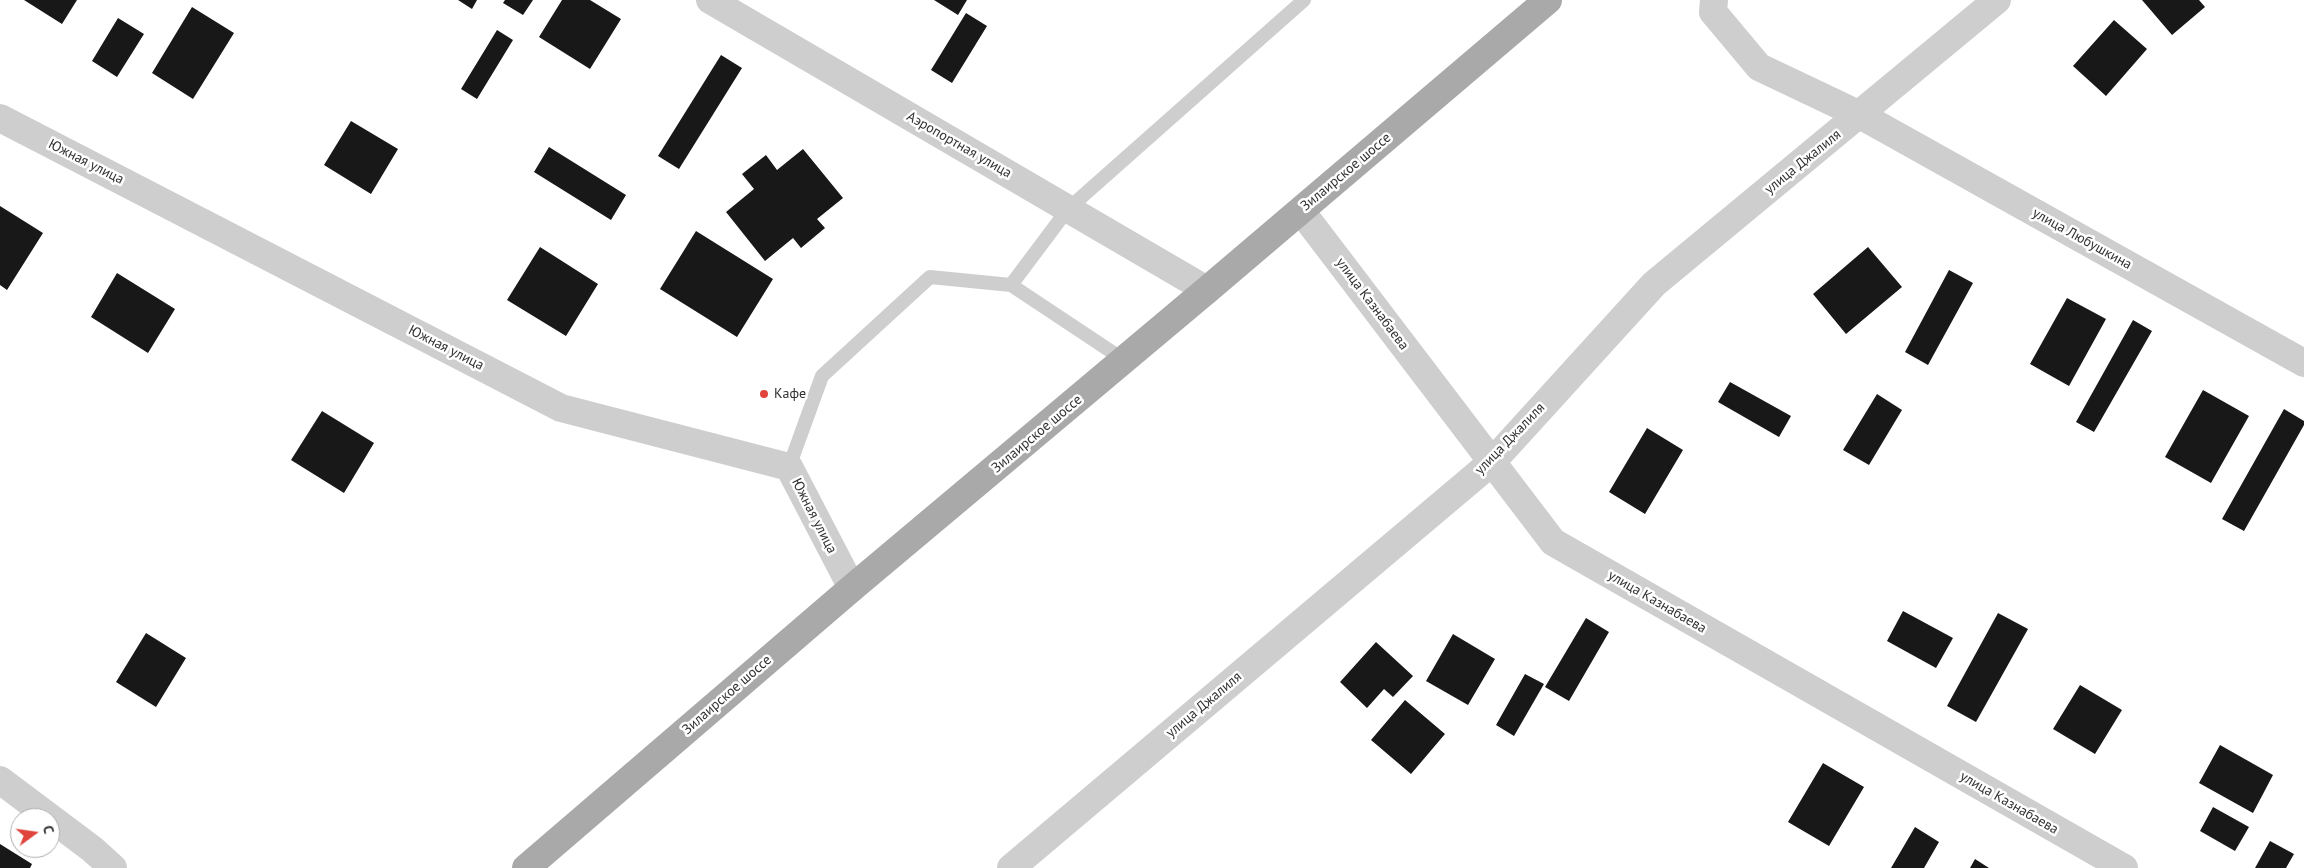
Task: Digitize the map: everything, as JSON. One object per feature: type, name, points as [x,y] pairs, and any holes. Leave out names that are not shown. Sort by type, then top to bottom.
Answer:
[{"type":"main road","name":"Зилаирское шоссе","points":[[526,868],[852,588],[1301,211],[1548,0]]},
{"type":"street","name":"Аэропортная улица","points":[[710,0],[1207,290]]},
{"type":"street","name":"улица Любушкина","points":[[1714,0],[1713,12],[1759,68],[1860,115],[2304,363]]},
{"type":"street","name":"улица Джалиля","points":[[1026,864],[1492,462],[1654,284],[1997,0]]},
{"type":"street","name":"Южная улица","points":[[0,118],[561,408],[789,467],[852,588]]},
{"type":"street","name":"улица Казнабаева","points":[[1301,211],[1553,542],[2124,868]]},
{"type":"street","points":[[0,780],[92,849],[113,868]]},
{"type":"lane","points":[[1011,285],[1068,209],[1304,0]]},
{"type":"lane","points":[[789,467],[822,376],[930,277],[1011,285],[1124,360]]},
{"type":"building","points":[[24,0],[77,0],[62,24]]},
{"type":"building","points":[[458,0],[477,0],[472,9]]},
{"type":"building","points":[[505,0],[533,0],[523,15],[503,3]]},
{"type":"building","points":[[562,0],[590,0],[621,19],[590,69],[539,37]]},
{"type":"building","points":[[934,0],[967,0],[958,15]]},
{"type":"building","points":[[2142,0],[2199,0],[2205,7],[2172,35]]},
{"type":"building","points":[[192,7],[234,33],[193,99],[152,73]]},
{"type":"building","points":[[966,13],[987,26],[952,83],[931,70]]},
{"type":"building","points":[[118,18],[144,34],[117,77],[92,61]]},
{"type":"building","points":[[2114,20],[2147,49],[2106,96],[2073,66]]},
{"type":"building","points":[[497,30],[513,40],[477,99],[461,89]]},
{"type":"building","points":[[721,55],[742,68],[679,169],[658,156]]},
{"type":"building","points":[[351,121],[398,149],[371,194],[324,165]]},
{"type":"building","points":[[549,147],[626,195],[611,220],[534,172]]},
{"type":"building","points":[[803,149],[843,198],[817,219],[825,228],[801,248],[793,238],[765,261],[726,212],[754,189],[742,174],[766,155],[777,170]]},
{"type":"building","points":[[0,206],[43,233],[7,290],[0,285]]},
{"type":"building","points":[[696,231],[773,279],[737,337],[660,289]]},
{"type":"building","points":[[540,247],[598,284],[566,336],[507,300]]},
{"type":"building","points":[[1868,247],[1902,287],[1846,334],[1813,294]]},
{"type":"building","points":[[1949,270],[1973,283],[1928,365],[1905,352]]},
{"type":"building","points":[[117,273],[175,309],[148,353],[91,317]]},
{"type":"building","points":[[2067,298],[2106,319],[2069,386],[2030,364]]},
{"type":"building","points":[[2133,320],[2152,331],[2094,432],[2076,422]]},
{"type":"building","points":[[1730,382],[1791,416],[1779,437],[1718,402]]},
{"type":"building","points":[[2203,390],[2249,416],[2211,483],[2165,457]]},
{"type":"building","points":[[1877,394],[1902,410],[1869,465],[1843,450]]},
{"type":"building","points":[[2284,409],[2304,421],[2304,425],[2244,531],[2222,519]]},
{"type":"building","points":[[322,411],[374,443],[344,493],[291,460]]},
{"type":"building","points":[[1647,428],[1683,450],[1645,514],[1609,492]]},
{"type":"building","points":[[1903,611],[1953,638],[1936,668],[1887,641]]},
{"type":"building","points":[[1998,613],[2028,629],[1976,722],[1947,706]]},
{"type":"building","points":[[1586,618],[1609,632],[1569,701],[1545,687]]},
{"type":"building","points":[[146,633],[186,658],[156,707],[116,682]]},
{"type":"building","points":[[1453,634],[1495,659],[1468,705],[1426,681]]},
{"type":"building","points":[[1376,642],[1413,676],[1393,697],[1384,689],[1367,708],[1340,682]]},
{"type":"building","points":[[1525,674],[1544,684],[1514,736],[1496,725]]},
{"type":"building","points":[[2080,685],[2122,710],[2095,754],[2053,729]]},
{"type":"building","points":[[1405,700],[1445,734],[1411,774],[1371,740]]},
{"type":"building","points":[[2220,745],[2273,775],[2253,813],[2199,783]]},
{"type":"building","points":[[1823,763],[1864,787],[1829,846],[1788,822]]},
{"type":"building","points":[[2213,807],[2249,827],[2235,851],[2200,831]]},
{"type":"building","points":[[1915,827],[1939,842],[1924,868],[1891,868]]},
{"type":"building","points":[[2270,841],[2294,854],[2286,868],[2255,868]]},
{"type":"building","points":[[0,844],[10,850],[10,858],[22,858],[32,864],[30,868],[0,868]]},
{"type":"building","points":[[1975,859],[1989,868],[1970,868]]},
{"type":"place","name":"Кафе","points":[[764,394]]}]
